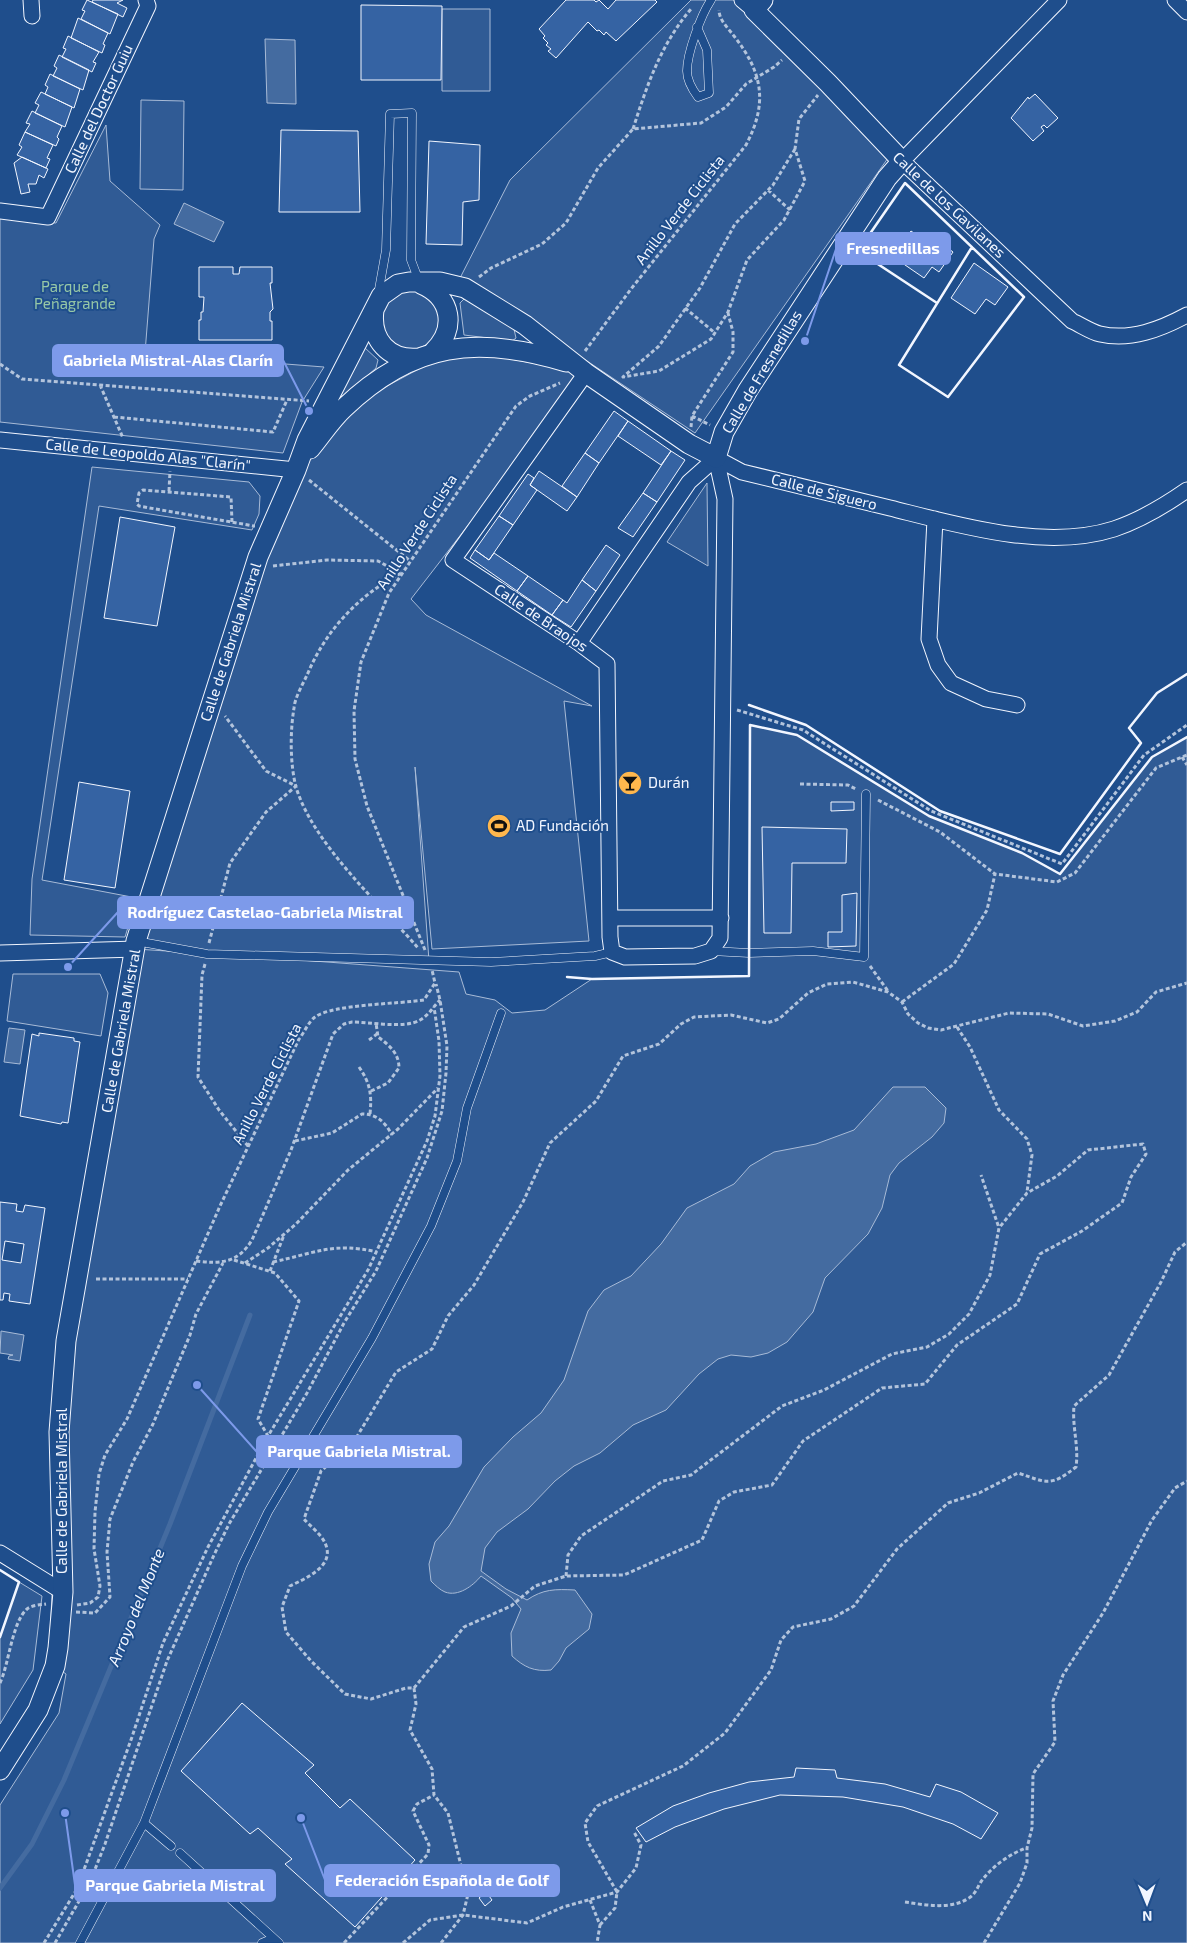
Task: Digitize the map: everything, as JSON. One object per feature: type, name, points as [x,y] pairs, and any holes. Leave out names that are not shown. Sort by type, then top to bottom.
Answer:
[{"type":"street","points":[[31,0],[32,16]]},
{"type":"street","name":"Calle del Doctor Guiu","points":[[0,211],[48,217],[148,6],[146,0]]},
{"type":"street","name":"Calle de Fresnedillas","points":[[716,458],[724,432],[748,390],[887,178],[1059,0]]},
{"type":"street","points":[[1175,0],[1187,12]]},
{"type":"street","name":"Calle de los Gavilanes","points":[[753,3],[793,49],[902,161],[1072,321],[1100,334],[1132,336],[1166,326],[1187,314]]},
{"type":"street","name":"Calle de Gabriela Mistral","points":[[0,1770],[34,1718],[55,1666],[62,1602],[59,1432],[66,1342],[136,945],[254,568],[319,414],[381,296],[398,284],[440,282],[465,288],[525,325],[580,369],[689,444],[716,458]]},
{"type":"street","points":[[420,284],[431,288],[440,295],[449,314],[446,335],[426,355]]},
{"type":"street","name":"Calle de Gabriela Mistral","points":[[375,308],[374,330],[383,347],[399,357],[426,355]]},
{"type":"street","name":"Calle de Gabriela Mistral","points":[[298,467],[343,409],[380,377],[426,355],[455,347],[512,348],[580,369]]},
{"type":"street","name":"Calle de Braojos","points":[[580,369],[453,560],[579,643],[607,664],[612,952]]},
{"type":"street","name":"Calle de Leopoldo Alas \"Clarín\"","points":[[0,440],[298,467]]},
{"type":"street","points":[[579,643],[689,482],[716,458],[725,499],[720,938],[711,950],[695,956],[625,957],[612,952]]},
{"type":"street","name":"Calle de Siguero","points":[[716,458],[742,472],[935,519],[1018,537],[1066,537],[1113,530],[1154,513],[1187,490]]},
{"type":"street","points":[[935,519],[929,639],[938,665],[951,683],[986,699],[1017,705]]},
{"type":"street","points":[[610,918],[721,918]]},
{"type":"street","points":[[0,953],[136,945]]},
{"type":"street","name":"Calle de Gabriela Mistral","points":[[0,1553],[62,1602]]},
{"type":"lane","points":[[697,27],[707,50],[710,93],[698,97],[691,87],[687,72],[697,27],[715,2]]},
{"type":"lane","points":[[375,308],[386,250],[390,114],[412,113],[411,260],[420,284]]},
{"type":"lane","points":[[711,950],[749,953],[813,951],[864,957],[866,794]]},
{"type":"lane","points":[[136,945],[207,954],[491,962],[595,956],[612,952]]},
{"type":"lane","points":[[80,1943],[144,1824],[242,1566],[264,1520],[372,1338],[431,1226],[456,1161],[467,1108],[500,1013]]},
{"type":"lane","points":[[144,1824],[171,1846]]},
{"type":"lane","points":[[180,1853],[279,1943]]},
{"type":"lane","points":[[262,1943],[269,1940],[279,1943]]},
{"type":"path","name":"Anillo Verde Ciclista","points":[[0,1683],[7,1667],[20,1620],[27,1609],[36,1605],[62,1602],[82,1606],[98,1597],[100,1586],[94,1534],[99,1474],[105,1456],[127,1420],[196,1261],[299,1039],[315,1017],[336,1009],[424,1000],[436,983],[429,960],[367,806],[355,760],[354,711],[362,662],[389,593],[401,573],[516,406],[530,396],[559,384],[580,369],[631,289],[746,145],[760,112],[761,102],[757,78],[749,56],[719,14],[715,2]]},
{"type":"path","points":[[465,288],[491,268],[542,244],[566,223],[598,168],[633,129],[659,57],[676,27],[696,5]]},
{"type":"path","points":[[633,129],[700,123],[726,107],[746,84],[774,67],[793,49]]},
{"type":"path","points":[[794,149],[805,181],[784,220],[747,260],[728,312],[711,339],[659,371],[623,377],[660,346],[700,288],[735,224],[768,190],[794,149],[799,119],[828,83]]},
{"type":"path","points":[[768,190],[790,210]]},
{"type":"path","points":[[685,308],[715,333]]},
{"type":"path","points":[[689,444],[692,416],[733,352],[733,332],[728,312]]},
{"type":"path","points":[[0,364],[22,379],[312,401]]},
{"type":"path","points":[[100,385],[130,453]]},
{"type":"path","points":[[114,417],[273,432],[287,400]]},
{"type":"path","points":[[298,467],[409,560]]},
{"type":"path","points":[[143,490],[169,491],[231,497],[232,522],[139,506],[137,504],[140,492],[143,490]]},
{"type":"path","points":[[254,568],[327,560],[378,561],[401,573]]},
{"type":"path","points":[[401,573],[383,582],[351,607],[315,657],[294,707],[292,752],[296,786],[305,808],[333,852],[429,960]]},
{"type":"path","points":[[212,701],[266,771],[296,786]]},
{"type":"path","points":[[737,710],[803,730],[931,812],[1062,864],[1144,755],[1187,725]]},
{"type":"path","points":[[800,784],[848,785],[940,832],[995,874],[1057,882],[1075,874],[1156,768],[1187,755]]},
{"type":"path","points":[[1182,757],[1187,765]]},
{"type":"path","points":[[902,1002],[954,964],[987,910],[995,874]]},
{"type":"path","points":[[864,957],[888,992]]},
{"type":"path","points":[[414,1688],[406,1688],[371,1699],[346,1694],[311,1661],[286,1632],[282,1607],[290,1586],[318,1572],[326,1559],[325,1543],[304,1519],[321,1471],[353,1443],[396,1372],[432,1349],[448,1316],[474,1285],[523,1202],[550,1143],[596,1101],[624,1056],[659,1044],[681,1024],[694,1018],[731,1015],[767,1024],[779,1019],[808,992],[827,984],[853,982],[888,992],[902,1002],[908,1014],[928,1028],[941,1030],[957,1028],[1009,1013],[1048,1014],[1083,1026],[1115,1021],[1138,1012],[1156,992],[1187,983]]},
{"type":"path","points":[[55,1943],[90,1882],[105,1844],[167,1661],[214,1555],[229,1524],[307,1393],[344,1323],[376,1271],[427,1158],[442,1111],[446,1073],[447,1046],[436,983]]},
{"type":"path","points":[[196,1261],[223,1263],[233,1260],[245,1251],[252,1240],[295,1141],[333,1034],[344,1024],[352,1022],[408,1024],[419,1022],[440,1000]]},
{"type":"path","points":[[44,1943],[77,1889],[132,1737],[163,1643],[208,1547],[268,1436],[368,1270],[427,1141],[439,1087],[439,1040],[434,1008]]},
{"type":"path","points":[[371,1091],[388,1083],[399,1068],[396,1055],[377,1034],[376,1023]]},
{"type":"path","points":[[957,1028],[970,1047],[999,1110],[1027,1139],[1032,1155],[1027,1193]]},
{"type":"path","points":[[369,1040],[377,1034]]},
{"type":"path","points":[[359,1067],[369,1081],[371,1091],[370,1114]]},
{"type":"path","points":[[245,1263],[284,1235],[348,1170],[392,1135],[439,1087]]},
{"type":"path","points":[[295,1141],[332,1133],[362,1114],[370,1114],[386,1124],[392,1135]]},
{"type":"path","points":[[441,1943],[463,1914],[468,1894],[448,1813],[434,1796],[432,1769],[410,1730],[416,1704],[414,1688],[464,1627],[511,1606],[535,1586],[566,1576],[624,1575],[702,1540],[719,1502],[734,1492],[772,1485],[803,1441],[882,1388],[925,1384],[956,1344],[1017,1304],[1040,1254],[1082,1231],[1122,1203],[1131,1177],[1146,1154],[1143,1144],[1088,1150],[1057,1176],[1027,1193],[1000,1228],[990,1275],[969,1314],[949,1334],[927,1347],[892,1354],[824,1390],[782,1406],[691,1476],[663,1481],[581,1536],[568,1555],[566,1576]]},
{"type":"path","points":[[981,1175],[1000,1228]]},
{"type":"path","points":[[270,1271],[284,1235]]},
{"type":"path","points":[[617,1892],[588,1842],[585,1823],[597,1806],[683,1766],[725,1733],[771,1670],[781,1640],[792,1627],[831,1618],[854,1606],[897,1549],[948,1503],[979,1493],[1018,1473],[1041,1481],[1057,1481],[1076,1467],[1078,1449],[1072,1422],[1074,1406],[1108,1375],[1161,1282],[1175,1252],[1187,1242]]},
{"type":"path","points":[[274,1262],[322,1249],[352,1247],[376,1252]]},
{"type":"path","points":[[233,1260],[276,1272],[299,1301],[258,1419],[268,1436]]},
{"type":"path","points":[[62,1602],[95,1613],[110,1597],[107,1552],[110,1519],[133,1462],[153,1424],[190,1335],[196,1314],[223,1263]]},
{"type":"path","points":[[96,1279],[188,1279]]},
{"type":"path","points":[[984,1943],[1020,1884],[1027,1863],[1026,1848],[1032,1828],[1034,1774],[1055,1742],[1054,1701],[1063,1675],[1103,1614],[1152,1520],[1175,1488],[1187,1482]]},
{"type":"path","points":[[344,1943],[428,1854],[429,1845],[413,1812],[417,1804],[434,1796]]},
{"type":"path","points":[[600,1925],[615,1908],[617,1892],[636,1868],[641,1845],[634,1832]]},
{"type":"path","points":[[905,1902],[934,1906],[956,1904],[971,1897],[982,1880],[995,1866],[1014,1852],[1026,1848]]},
{"type":"path","points":[[403,1943],[430,1920],[463,1914],[527,1923],[563,1907],[617,1892]]},
{"type":"path","points":[[590,1900],[600,1925],[597,1943]]},
{"type":"green space","points":[[691,0],[739,0],[888,158],[695,433],[566,347],[459,280],[510,180]]},
{"type":"green space","points":[[442,9],[490,9],[490,91],[442,91]]},
{"type":"green space","points":[[141,100],[184,101],[183,190],[140,189]]},
{"type":"green space","name":"Parque de Peñagrande","points":[[106,125],[110,181],[160,225],[154,239],[145,353],[324,367],[302,402],[283,453],[0,422],[0,217],[56,223]]},
{"type":"green space","points":[[405,291],[417,291],[432,299],[440,314],[440,326],[432,341],[417,349],[405,349],[390,341],[382,326],[382,314],[390,299]]},
{"type":"green space","points":[[465,298],[513,325],[516,338],[512,341],[464,335],[460,303]]},
{"type":"green space","points":[[364,347],[378,360],[376,368],[347,394],[340,397]]},
{"type":"green space","points":[[489,355],[586,373],[411,599],[426,615],[592,706],[564,701],[589,941],[432,949],[415,767],[429,961],[234,955],[459,972],[466,994],[495,1000],[512,1013],[545,1010],[592,979],[749,976],[750,725],[797,735],[929,816],[1022,853],[1060,874],[1152,757],[1187,737],[1187,1943],[0,1943],[0,1805],[59,1713],[66,1674],[49,1662],[59,1432],[136,949],[197,953],[136,941],[296,470],[361,400],[443,356]]},
{"type":"green space","points":[[92,467],[249,482],[260,496],[259,514],[252,530],[99,506],[42,880],[137,898],[125,937],[30,935],[32,879]]},
{"type":"green space","points":[[707,483],[708,566],[667,542]]},
{"type":"green space","points":[[13,974],[100,974],[108,993],[101,1036],[7,1021]]},
{"type":"green space","points":[[19,1582],[42,1596],[33,1670],[0,1724],[0,1637]]},
{"type":"shaded area","points":[[265,39],[295,40],[296,104],[267,103]]},
{"type":"shaded area","points":[[184,203],[224,222],[214,242],[174,224]]},
{"type":"shaded area","points":[[9,1028],[25,1030],[20,1064],[4,1062]]},
{"type":"shaded area","points":[[893,1087],[925,1087],[946,1108],[944,1123],[932,1137],[899,1163],[890,1175],[882,1208],[868,1234],[825,1278],[813,1312],[787,1342],[768,1353],[751,1357],[731,1355],[718,1359],[699,1374],[666,1410],[633,1425],[600,1453],[574,1466],[555,1481],[528,1509],[497,1532],[485,1548],[481,1571],[506,1589],[527,1600],[550,1590],[575,1590],[592,1614],[589,1629],[566,1648],[559,1661],[551,1670],[534,1669],[521,1663],[512,1656],[511,1633],[521,1609],[512,1598],[481,1576],[470,1587],[460,1592],[450,1593],[439,1589],[431,1581],[429,1564],[435,1542],[449,1526],[484,1467],[513,1437],[541,1413],[564,1380],[588,1311],[604,1290],[631,1276],[661,1244],[687,1208],[734,1184],[750,1166],[774,1152],[816,1144],[854,1130]]},
{"type":"shaded area","points":[[1,1331],[24,1335],[20,1361],[8,1359],[9,1356],[13,1355],[0,1353]]},
{"type":"building","points":[[87,0],[118,14],[110,34],[81,19],[85,11],[82,10]]},
{"type":"building","points":[[93,0],[123,0],[117,3],[127,8],[123,17],[92,2]]},
{"type":"building","points":[[566,0],[594,0],[596,2],[599,0],[608,9],[616,0],[655,0],[657,2],[616,41],[606,32],[604,35],[599,30],[597,31],[588,22],[556,58],[548,51],[551,49],[546,45],[548,43],[543,38],[545,36],[539,29]]},
{"type":"building","points":[[361,5],[442,6],[441,80],[361,80]]},
{"type":"building","points":[[78,18],[108,33],[103,44],[105,45],[102,53],[71,38]]},
{"type":"building","points":[[68,36],[99,52],[93,62],[96,63],[92,72],[62,57],[66,49],[63,48]]},
{"type":"building","points":[[59,55],[89,70],[83,90],[53,76],[57,68],[54,66]]},
{"type":"building","points":[[50,74],[80,89],[74,108],[45,94],[48,87],[45,85]]},
{"type":"building","points":[[41,92],[72,107],[65,127],[35,113],[39,105],[35,103]]},
{"type":"building","points":[[1035,94],[1058,118],[1047,128],[1044,125],[1041,127],[1044,131],[1033,141],[1011,118],[1028,97],[1029,99]]},
{"type":"building","points":[[32,111],[62,126],[57,137],[59,139],[56,146],[25,132],[30,124],[26,123]]},
{"type":"building","points":[[281,130],[358,131],[360,212],[279,212]]},
{"type":"building","points":[[25,132],[53,145],[47,158],[50,159],[46,168],[17,155],[22,147],[19,145]]},
{"type":"building","points":[[429,141],[480,145],[479,200],[463,202],[462,245],[426,244]]},
{"type":"building","points":[[22,157],[48,169],[44,178],[39,175],[36,184],[28,184],[30,192],[21,194],[14,163]]},
{"type":"building","points":[[911,231],[928,243],[933,237],[953,252],[939,272],[932,267],[924,278],[892,256]]},
{"type":"building","points":[[974,263],[1008,287],[995,305],[986,299],[975,314],[951,298]]},
{"type":"building","points":[[199,267],[233,267],[233,274],[239,274],[240,267],[272,267],[272,283],[270,283],[273,309],[270,312],[270,321],[272,321],[272,340],[199,340],[199,320],[201,320],[201,312],[203,312],[204,297],[199,297]]},
{"type":"building","points":[[614,411],[628,421],[599,463],[585,453]]},
{"type":"building","points":[[628,421],[671,451],[661,465],[618,436]]},
{"type":"building","points":[[671,451],[685,460],[657,502],[643,493]]},
{"type":"building","points":[[585,453],[599,463],[577,497],[562,486]]},
{"type":"building","points":[[539,471],[577,497],[567,511],[530,485]]},
{"type":"building","points":[[528,474],[534,478],[530,485],[537,490],[513,525],[499,516]]},
{"type":"building","points":[[643,493],[657,502],[633,537],[618,528]]},
{"type":"building","points":[[499,516],[513,525],[489,560],[475,550]]},
{"type":"building","points":[[120,517],[175,527],[157,626],[104,618]]},
{"type":"building","points":[[606,545],[620,555],[596,591],[582,580]]},
{"type":"building","points":[[475,550],[489,560],[494,553],[528,576],[517,591],[470,558]]},
{"type":"building","points":[[528,576],[563,600],[552,615],[517,591]]},
{"type":"building","points":[[582,580],[596,591],[571,627],[552,615],[563,600],[567,603]]},
{"type":"building","points":[[79,782],[130,791],[115,888],[64,880]]},
{"type":"building","points":[[831,802],[854,802],[854,810],[831,811]]},
{"type":"building","points":[[762,827],[847,829],[846,863],[792,863],[791,933],[764,933]]},
{"type":"building","points":[[857,893],[856,946],[828,947],[828,932],[842,932],[842,895]]},
{"type":"building","points":[[39,1033],[74,1038],[74,1041],[80,1042],[68,1123],[62,1122],[61,1124],[20,1116],[32,1034],[39,1036]]},
{"type":"building","points":[[0,1202],[17,1204],[16,1211],[23,1212],[25,1205],[45,1208],[30,1304],[9,1301],[10,1294],[4,1293],[3,1300],[0,1300]],"holes":[[[5,1241],[24,1244],[21,1263],[2,1260]]]},
{"type":"building","points":[[242,1703],[314,1765],[305,1773],[340,1808],[350,1799],[415,1860],[355,1927],[285,1864],[292,1859],[258,1828],[250,1834],[181,1771]]},
{"type":"building","points":[[796,1768],[835,1770],[837,1778],[885,1784],[930,1797],[936,1784],[961,1792],[998,1813],[981,1839],[953,1824],[903,1807],[843,1797],[780,1795],[724,1809],[675,1827],[646,1842],[636,1828],[673,1806],[709,1793],[749,1782],[794,1777]]},
{"type":"building","points":[[486,1892],[492,1900],[485,1906],[479,1898]]},
{"type":"waterway","name":"Arroyo del Monte","points":[[0,1888],[32,1844],[64,1780],[170,1524],[250,1315]]},
{"type":"wall","points":[[937,303],[858,251],[905,183],[1024,297],[948,397],[899,365],[972,247]]},
{"type":"wall","points":[[749,705],[806,725],[940,811],[1060,854],[1141,743],[1129,728],[1157,693],[1187,674]]},
{"type":"wall","points":[[567,977],[592,979],[749,976],[750,725],[797,735],[929,816],[1022,853],[1060,874],[1152,757],[1187,737]]},
{"type":"wall","points":[[0,1570],[19,1582],[0,1637]]},
{"type":"place","name":"Fresnedillas","points":[[805,341]]},
{"type":"place","name":"Gabriela Mistral-Alas Clarín","points":[[309,411]]},
{"type":"place","name":"Durán","points":[[630,783]]},
{"type":"place","name":"AD Fundación","points":[[499,826]]},
{"type":"place","name":"Rodríguez Castelao-Gabriela Mistral","points":[[68,967]]},
{"type":"place","name":"Parque Gabriela Mistral.","points":[[197,1385]]},
{"type":"place","name":"Parque Gabriela Mistral","points":[[65,1813]]},
{"type":"place","name":"Federación Española de Golf","points":[[301,1818]]}]
